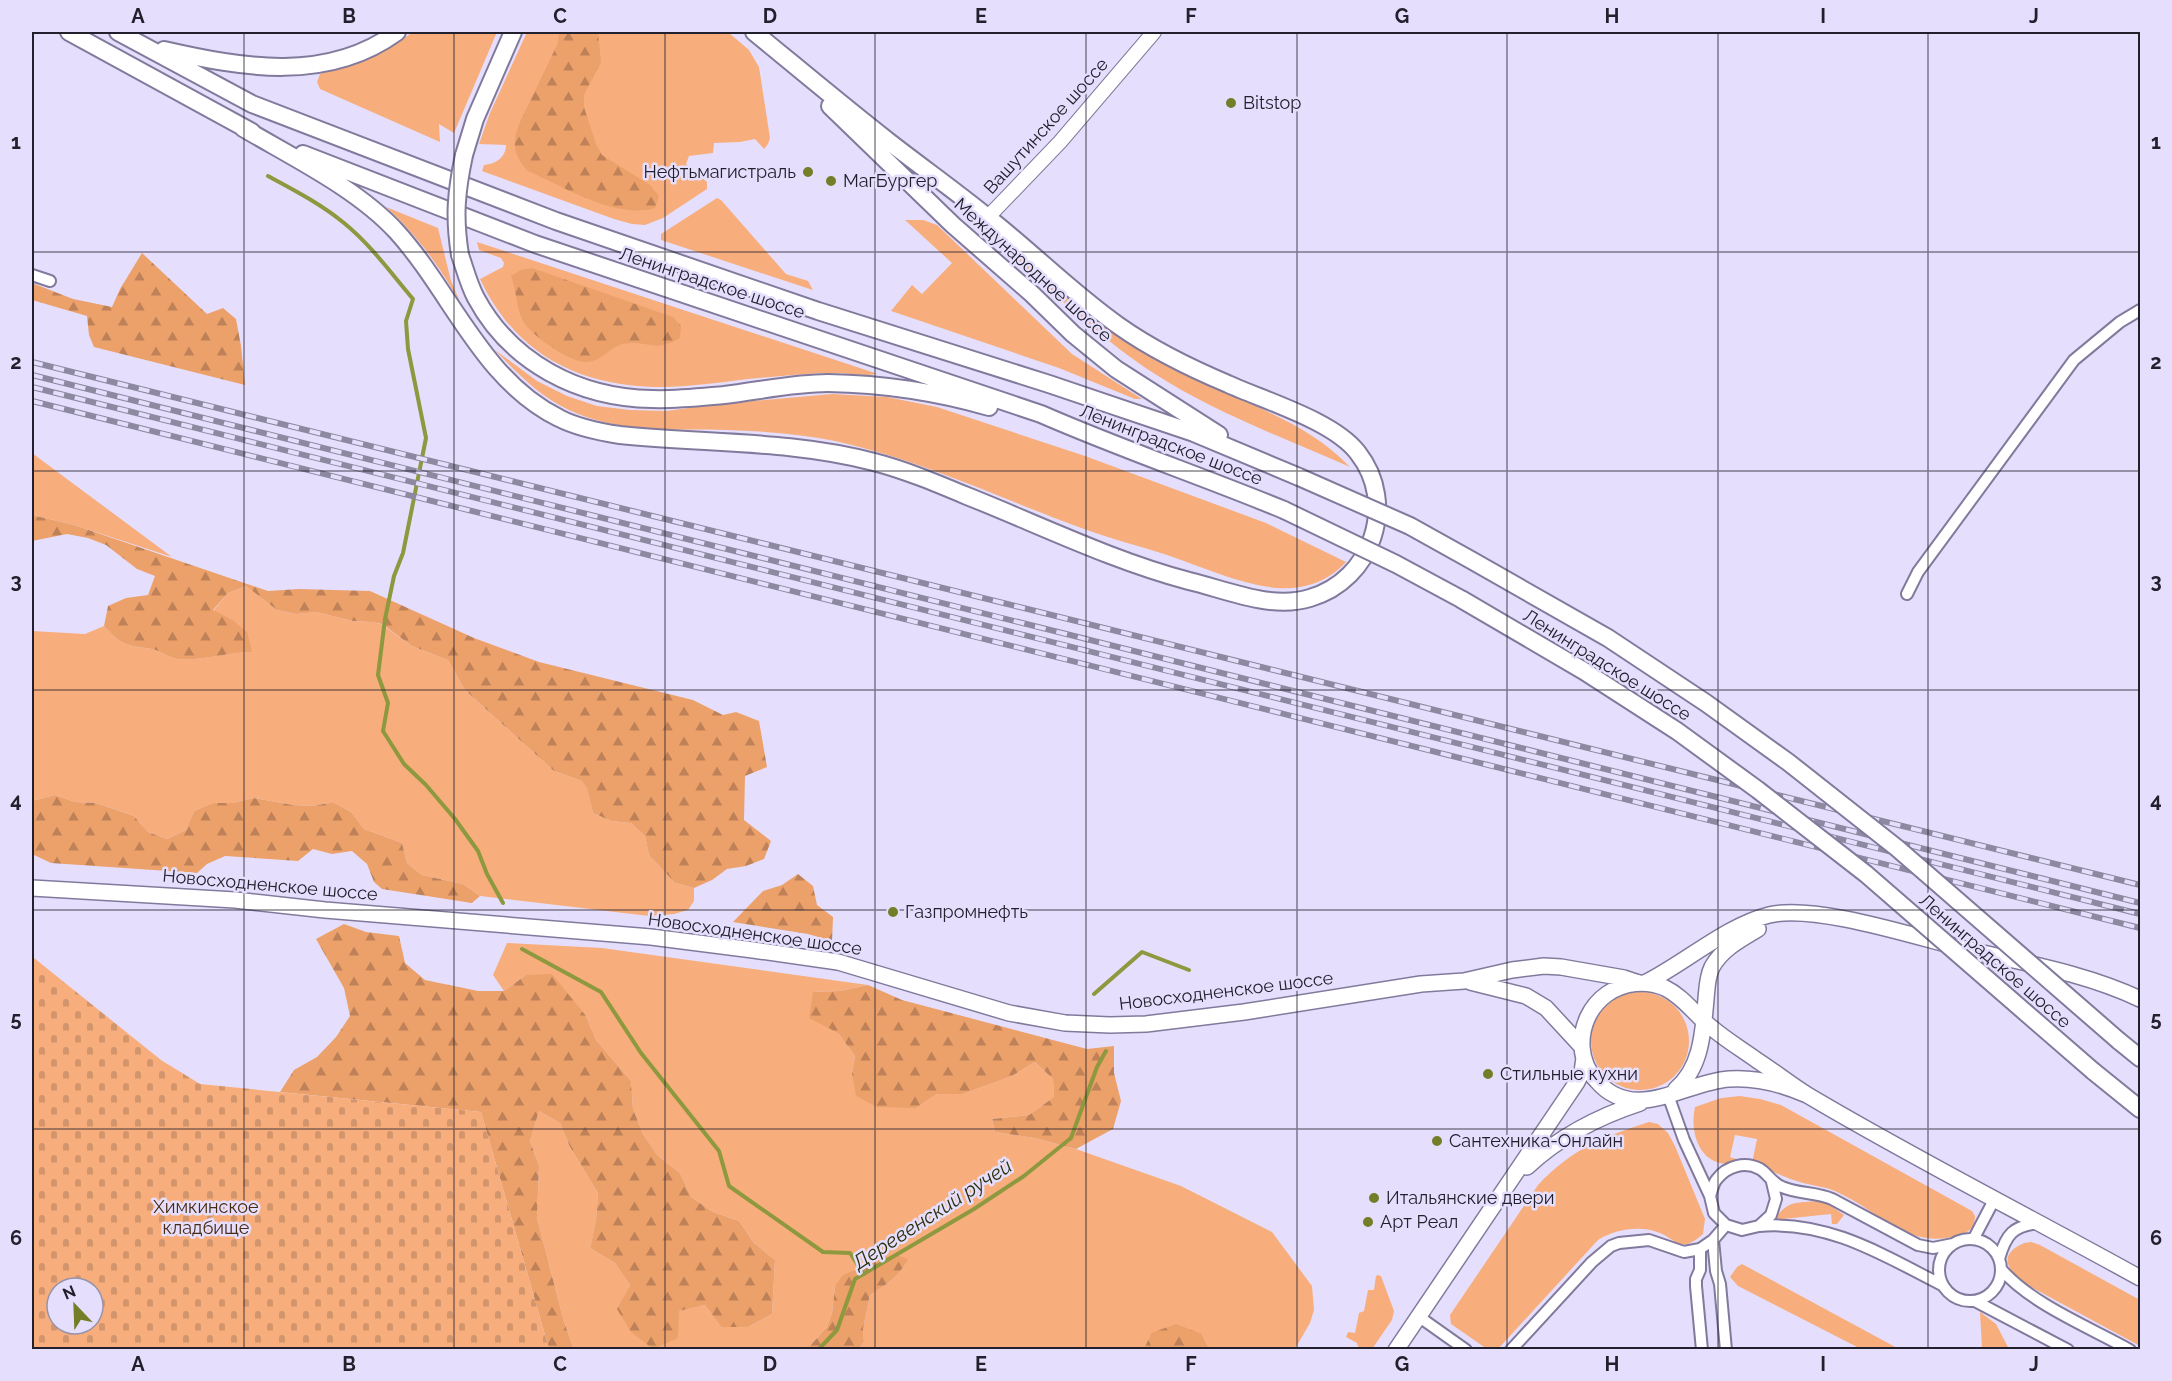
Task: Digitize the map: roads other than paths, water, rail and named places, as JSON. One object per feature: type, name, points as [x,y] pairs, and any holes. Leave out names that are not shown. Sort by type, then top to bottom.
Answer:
[{"type":"highway","name":"Ленинградское шоссе","points":[[69,32],[243,128],[337,169],[535,244],[1041,414],[1092,437],[1200,476],[1284,510],[1396,564],[1584,671],[1677,731],[1758,790],[1866,874],[2140,1109]]},
{"type":"highway","name":"Ленинградское шоссе","points":[[118,32],[252,104],[556,221],[819,311],[1194,433],[1259,459],[1410,526],[1608,638],[1706,703],[1788,762],[1897,848],[2140,1058]]},
{"type":"highway","points":[[143,45],[213,61],[258,67],[294,68],[330,63],[360,53],[397,32]]},
{"type":"highway","points":[[513,32],[475,118],[464,155],[455,199],[456,229],[460,255],[475,297],[489,320],[512,346],[540,367],[566,381],[597,393],[652,399],[826,383],[905,388],[969,402],[1092,437]]},
{"type":"highway","points":[[243,128],[359,198],[396,231],[498,371],[526,397],[559,418],[590,430],[620,435],[814,450],[875,462],[931,481],[1151,571],[1273,602],[1302,601],[1316,597],[1335,587],[1352,573],[1374,536],[1377,507],[1376,492],[1369,472],[1358,453],[1348,442],[1325,426],[1166,356],[1118,325],[988,217],[885,139],[753,32]]},
{"type":"highway","name":"Международное шоссе","points":[[753,32],[953,225],[1032,294],[1073,334],[1116,369],[1259,459]]},
{"type":"main road","name":"Новосходненское шоссе","points":[[32,888],[236,900],[325,910],[651,937],[753,950],[838,962],[1009,1013],[1065,1023],[1110,1025],[1146,1023],[1244,1012],[1421,984],[1464,981],[1512,970],[1544,966],[1561,967],[1642,983]]},
{"type":"main road","points":[[1668,1095],[1685,1081],[1696,1063],[1711,970],[1722,954],[1743,938],[1763,927],[1780,920],[1810,914]]},
{"type":"main road","points":[[1396,1350],[1577,1082],[1582,1072],[1584,1026],[1593,1007],[1600,999],[1618,988],[1642,983],[1751,922],[1770,915],[1810,914],[1859,923],[2078,977],[2118,988],[2140,999]]},
{"type":"main road","name":"Новосходненское шоссе","points":[[1464,981],[1526,996],[1546,1008],[1583,1053]]},
{"type":"main road","points":[[1642,983],[1666,988],[1675,994],[1704,1022],[1807,1095],[2140,1278]]},
{"type":"main road","points":[[1689,1008],[1699,1030],[1700,1042]]},
{"type":"main road","points":[[1583,1053],[1593,1077],[1608,1091],[1627,1100],[1648,1101]]},
{"type":"main road","points":[[1511,1181],[1573,1131],[1621,1109],[1701,1083],[1731,1078],[1776,1083],[1807,1095]]},
{"type":"street","name":"Вашутинское шоссе","points":[[988,217],[1060,142],[1154,32]]},
{"type":"street","points":[[32,275],[50,281]]},
{"type":"street","points":[[1907,594],[1918,572],[2073,360],[2120,322],[2140,310]]},
{"type":"street","points":[[1668,1095],[1684,1140],[1710,1196],[1714,1213],[1726,1225],[1742,1230],[1773,1225],[1816,1229],[1841,1236],[1942,1285],[1957,1299],[1975,1301],[2068,1350]]},
{"type":"street","points":[[1710,1196],[1715,1180],[1728,1168],[1744,1165],[1761,1170],[1772,1182],[1792,1190],[1823,1195],[1918,1245],[1933,1248],[1953,1244]]},
{"type":"street","points":[[1759,1226],[1771,1215],[1774,1207],[1776,1199],[1772,1182]]},
{"type":"street","points":[[1974,1238],[1995,1198]]},
{"type":"street","points":[[1975,1301],[1991,1294],[2001,1279],[2000,1264],[2004,1242],[2015,1229],[2039,1222]]},
{"type":"street","points":[[1510,1350],[1592,1262],[1611,1246],[1649,1240],[1658,1241],[1674,1250],[1684,1252],[1700,1249],[1713,1240],[1726,1225]]},
{"type":"street","points":[[1942,1285],[1938,1270],[1943,1253],[1956,1241],[1974,1238],[1991,1246],[2012,1283],[2031,1297],[2130,1350]]},
{"type":"street","points":[[1713,1240],[1726,1350]]},
{"type":"street","points":[[1700,1249],[1700,1270],[1696,1286],[1702,1350]]},
{"type":"street","points":[[1418,1316],[1466,1350]]},
{"type":"waterway","points":[[268,176],[317,203],[354,231],[413,299],[406,321],[408,349],[426,438],[403,553],[394,576],[385,619],[378,675],[388,703],[383,731],[404,764],[426,785],[455,819],[478,851],[487,874],[503,903]]},
{"type":"waterway","points":[[522,949],[601,992],[641,1053],[719,1151],[729,1186],[823,1252],[850,1253],[864,1274]]},
{"type":"waterway","name":"Деревенский ручей","points":[[1094,994],[1142,952],[1189,970]]},
{"type":"waterway","name":"Деревенский ручей","points":[[818,1350],[837,1330],[855,1279],[974,1209],[1024,1176],[1071,1138],[1097,1067],[1106,1051]]},
{"type":"railway","points":[[32,362],[2140,885]]},
{"type":"railway","points":[[32,375],[2140,903]]},
{"type":"railway","points":[[32,387],[2140,914]]},
{"type":"railway","points":[[32,401],[2140,928]]},
{"type":"place","name":"Bitstop","points":[[1231,103]]},
{"type":"place","name":"Нефтьмагистраль","points":[[808,172]]},
{"type":"place","name":"МагБургер","points":[[831,181]]},
{"type":"place","name":"Газпромнефть","points":[[893,912]]},
{"type":"place","name":"Стильные кухни","points":[[1488,1074]]},
{"type":"place","name":"Сантехника-Онлайн","points":[[1437,1141]]},
{"type":"place","name":"Итальянские двери","points":[[1374,1198]]},
{"type":"place","name":"Арт Реал","points":[[1368,1222]]},
{"type":"park label","name":"Химкинское кладбище","points":[[206,1217]]}]
